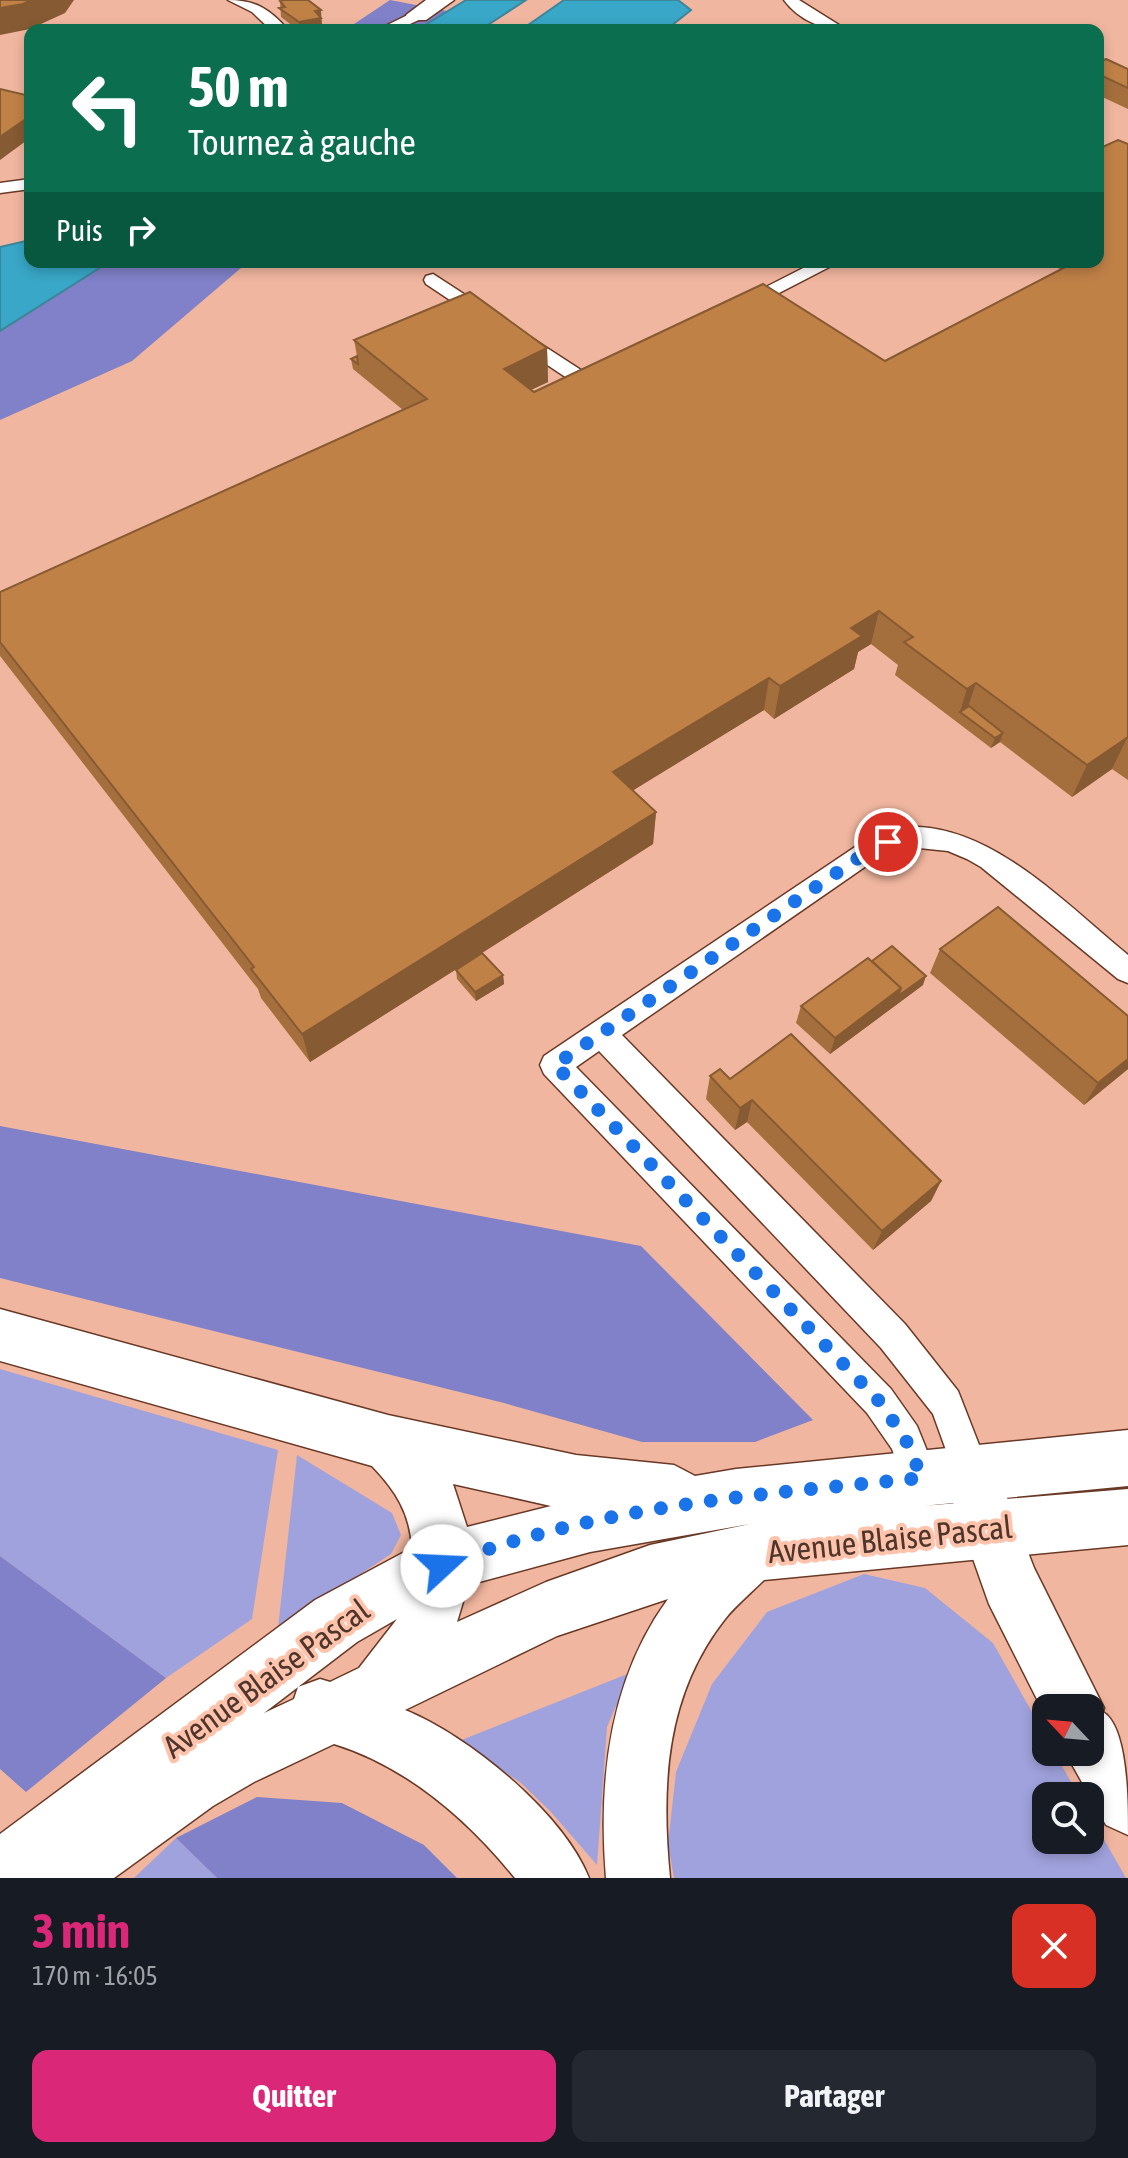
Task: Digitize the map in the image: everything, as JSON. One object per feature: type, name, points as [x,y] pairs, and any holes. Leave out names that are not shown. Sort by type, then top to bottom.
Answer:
[{"type":"street","points":[[418,15],[442,0]]},
{"type":"street","points":[[0,1335],[388,1443],[576,1483],[744,1525],[659,1673],[649,1702],[632,1786],[632,1827],[638,1878]]},
{"type":"street","points":[[234,1700],[348,1705],[391,1676],[414,1651],[428,1625],[437,1596],[442,1566],[440,1536],[431,1495],[412,1465],[388,1443]]},
{"type":"street","name":"Avenue Blaise Pascal","points":[[0,1874],[151,1788],[232,1760],[546,1611],[606,1587],[710,1559],[744,1525],[947,1476],[1128,1458]]},
{"type":"street","points":[[947,1476],[963,1530],[1010,1583],[1067,1694]]},
{"type":"street","name":"Avenue Blaise Pascal","points":[[60,1878],[234,1700],[336,1621],[371,1600],[442,1566],[481,1552],[590,1524],[963,1530],[1128,1517]]},
{"type":"street","points":[[348,1705],[379,1727],[439,1760],[502,1814],[557,1878]]},
{"type":"street","points":[[1104,1761],[1128,1803]]},
{"type":"lane","points":[[235,0],[257,9],[273,24]]},
{"type":"lane","points":[[791,0],[801,10],[828,24]]},
{"type":"lane","points":[[398,24],[418,15]]},
{"type":"lane","points":[[0,188],[24,185]]},
{"type":"lane","points":[[720,314],[817,268]]},
{"type":"lane","points":[[433,280],[583,380],[624,360]]},
{"type":"lane","points":[[947,1476],[905,1438],[879,1401],[555,1065],[873,848],[907,837],[930,836],[956,841],[991,860],[1128,971]]},
{"type":"lane","points":[[602,1035],[893,1336],[946,1403],[947,1476]]},
{"type":"shaded area","points":[[390,0],[447,11],[426,24],[354,24]]},
{"type":"shaded area","points":[[466,0],[526,0],[489,24],[427,24]]},
{"type":"shaded area","points":[[564,0],[678,0],[691,10],[674,24],[530,24]]},
{"type":"shaded area","points":[[24,241],[24,268],[100,268],[0,331],[0,247]]},
{"type":"shaded area","points":[[100,268],[241,268],[132,361],[0,420],[0,331]]},
{"type":"shaded area","points":[[0,1126],[641,1246],[813,1420],[755,1442],[642,1442],[504,1403],[0,1278]]},
{"type":"shaded area","points":[[0,1369],[278,1450],[252,1619],[166,1678],[0,1556]]},
{"type":"shaded area","points":[[297,1455],[392,1513],[401,1535],[391,1554],[278,1628]]},
{"type":"shaded area","points":[[0,1556],[166,1678],[26,1792],[0,1769]]},
{"type":"shaded area","points":[[864,1574],[925,1588],[993,1643],[1032,1712],[1032,1766],[1062,1766],[1071,1782],[1032,1782],[1032,1854],[1104,1854],[1104,1840],[1126,1878],[674,1878],[668,1844],[676,1772],[712,1684],[767,1612]]},
{"type":"shaded area","points":[[630,1673],[607,1727],[597,1865],[521,1783],[459,1741]]},
{"type":"shaded area","points":[[257,1797],[342,1803],[424,1845],[457,1878],[217,1878],[176,1838]]},
{"type":"shaded area","points":[[176,1838],[217,1878],[134,1878]]},
{"type":"building","points":[[0,0],[31,0],[0,8]]},
{"type":"building","points":[[308,0],[321,10],[315,11],[321,18],[299,22],[279,8],[285,7],[280,1]]},
{"type":"building","points":[[1104,60],[1128,69],[1128,88],[1104,77]]},
{"type":"building","points":[[0,89],[24,95],[24,120],[0,137]]},
{"type":"building","points":[[1118,140],[1128,144],[1128,737],[1087,765],[976,683],[967,689],[904,642],[913,637],[879,611],[851,628],[862,636],[780,686],[769,678],[613,772],[656,812],[302,1034],[251,969],[254,967],[0,642],[0,592],[427,399],[354,340],[470,292],[547,348],[504,369],[534,392],[763,284],[885,361],[1063,268],[1104,268],[1104,146]]},
{"type":"building","points":[[969,706],[1003,733],[995,738],[960,712]]},
{"type":"building","points":[[998,907],[1128,1016],[1128,1059],[1098,1083],[940,949]]},
{"type":"building","points":[[892,946],[926,976],[898,996],[901,988],[872,961]]},
{"type":"building","points":[[482,953],[503,975],[475,992],[456,970]]},
{"type":"building","points":[[868,958],[901,988],[835,1038],[801,1006]]},
{"type":"building","points":[[791,1034],[941,1181],[882,1231],[752,1100],[740,1108],[710,1076],[720,1069],[730,1079]]},
{"type":"route","points":[[442,1566],[533,1537],[665,1509],[736,1497],[922,1478],[905,1438],[879,1401],[555,1065],[873,848],[888,842]]}]
